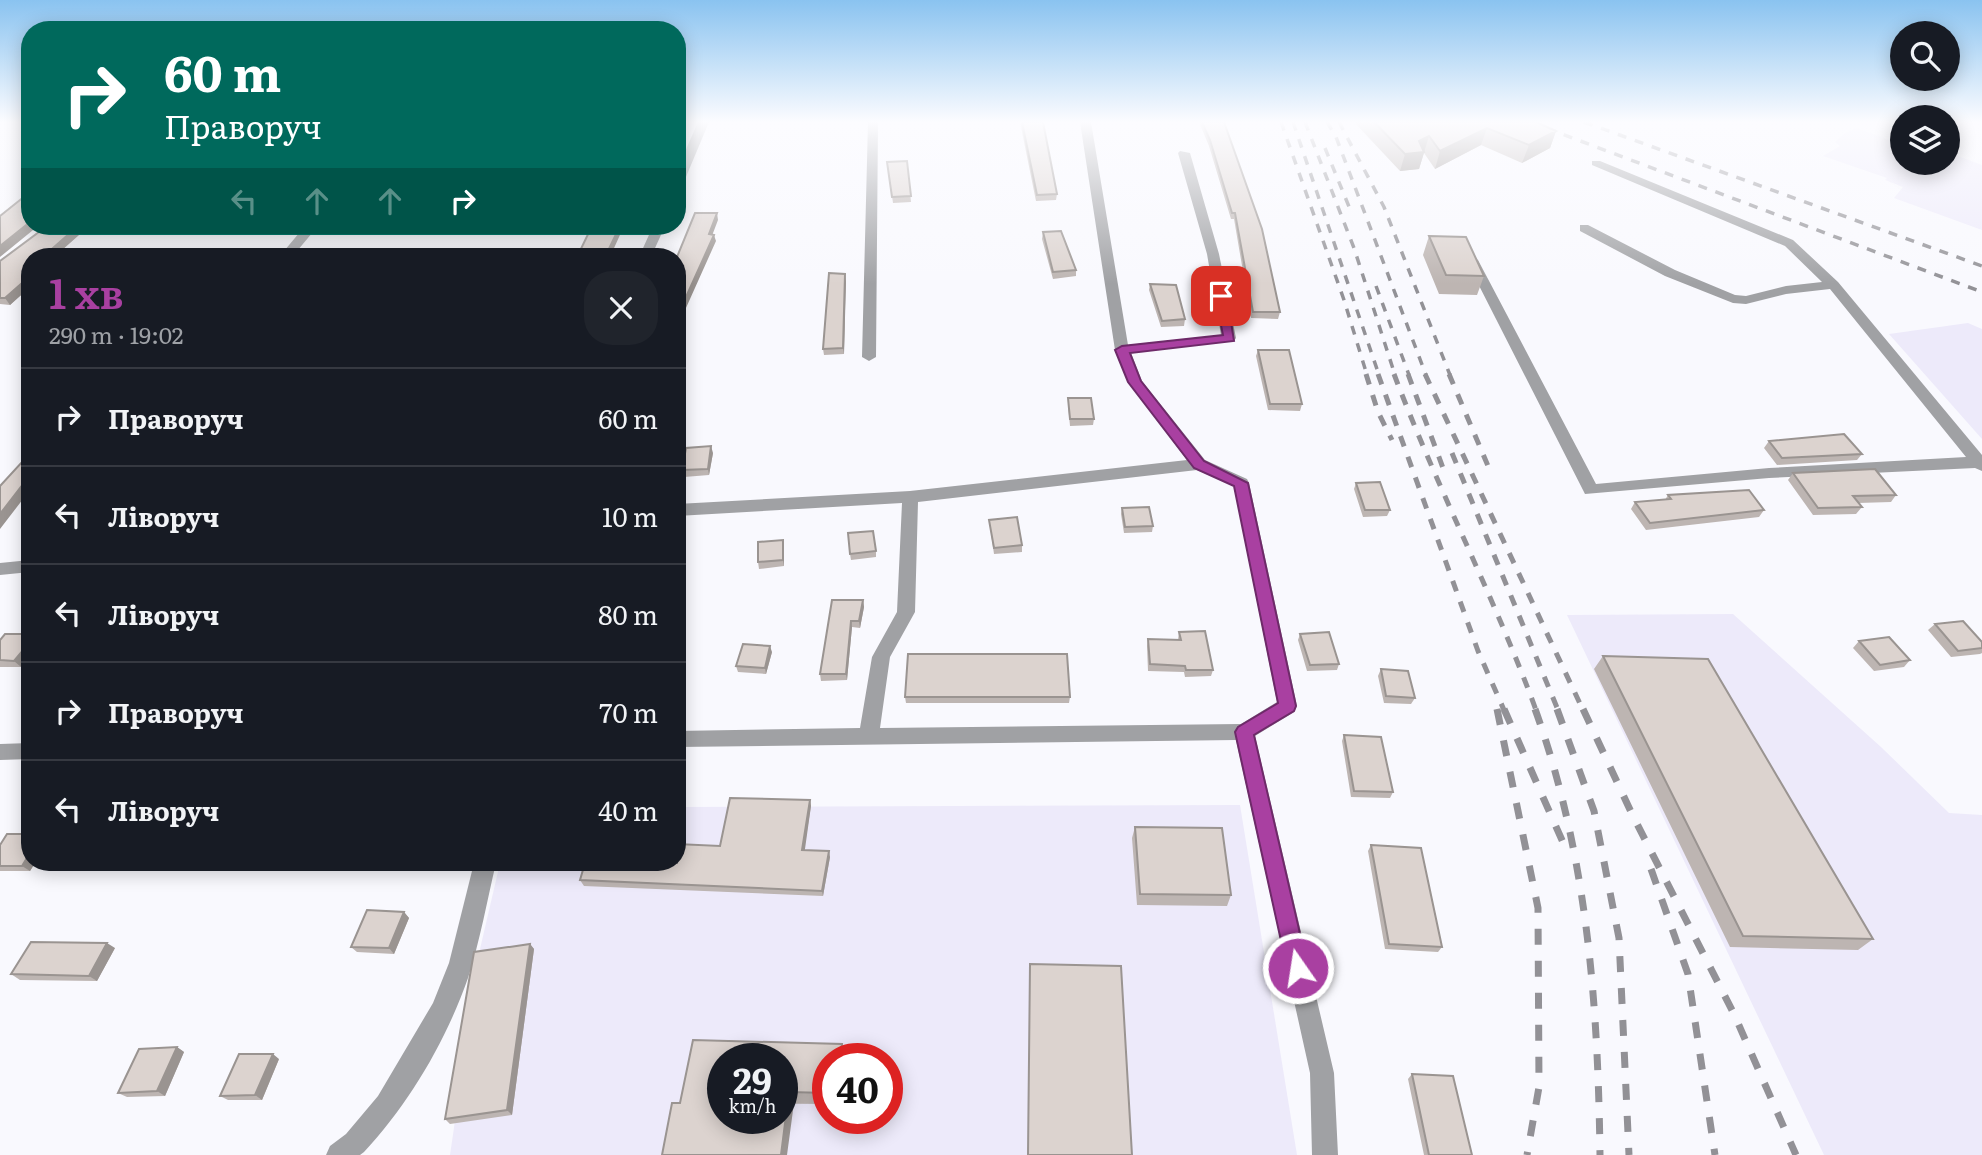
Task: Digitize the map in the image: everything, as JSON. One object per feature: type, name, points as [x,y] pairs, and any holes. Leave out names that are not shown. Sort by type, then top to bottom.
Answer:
[{"type":"street","points":[[869,357],[872,176]]},
{"type":"street","points":[[686,739],[1244,732],[1287,706],[1241,483],[1199,464],[1135,382],[1122,350],[1093,176]]},
{"type":"street","points":[[1122,350],[1230,338],[1213,254],[1191,176]]},
{"type":"street","points":[[1627,176],[1789,243],[1832,285],[1980,464]]},
{"type":"street","points":[[1584,229],[1679,277],[1733,299],[1746,300],[1786,290],[1832,285]]},
{"type":"street","points":[[1467,251],[1591,490],[1769,472],[1980,464]]},
{"type":"street","points":[[686,509],[910,497],[1199,464]]},
{"type":"street","points":[[869,737],[881,657],[906,612],[910,497]]},
{"type":"street","points":[[0,569],[21,564]]},
{"type":"street","points":[[1244,732],[1322,1073],[1325,1155]]},
{"type":"street","points":[[0,751],[21,751]]},
{"type":"street","points":[[339,1155],[351,1149],[399,1089],[451,991],[483,871]]},
{"type":"shaded area","points":[[1881,176],[1982,176],[1982,230],[1894,198],[1903,187],[1885,180],[1887,178]]},
{"type":"shaded area","points":[[1968,323],[1982,329],[1982,439],[1889,334]]},
{"type":"shaded area","points":[[1733,614],[1881,747],[1949,813],[1982,815],[1982,1155],[1824,1155],[1567,615]]},
{"type":"shaded area","points":[[1240,805],[1297,1155],[450,1155],[480,949],[498,871],[686,871],[686,807]]},
{"type":"building","points":[[889,176],[909,176],[911,196],[892,197]]},
{"type":"building","points":[[1033,176],[1053,176],[1057,194],[1037,195]]},
{"type":"building","points":[[1221,176],[1243,176],[1262,229],[1280,312],[1253,312],[1235,213],[1232,213]]},
{"type":"building","points":[[21,199],[21,229],[0,246],[0,216]]},
{"type":"building","points":[[695,213],[717,213],[709,234],[714,235],[686,297],[686,248],[681,248]]},
{"type":"building","points":[[1061,231],[1076,270],[1053,272],[1043,232]]},
{"type":"building","points":[[35,235],[68,235],[53,248],[21,248],[21,284],[5,298],[0,298],[0,261]]},
{"type":"building","points":[[588,235],[616,235],[609,248],[581,248]]},
{"type":"building","points":[[1429,236],[1466,237],[1484,276],[1446,275]]},
{"type":"building","points":[[829,273],[845,274],[843,348],[823,349]]},
{"type":"building","points":[[1150,284],[1176,285],[1185,319],[1162,321]]},
{"type":"building","points":[[1258,350],[1289,350],[1302,404],[1270,404]]},
{"type":"building","points":[[1068,398],[1091,398],[1094,419],[1070,419]]},
{"type":"building","points":[[1844,434],[1862,454],[1782,458],[1769,441]]},
{"type":"building","points":[[711,446],[708,469],[686,470],[686,448]]},
{"type":"building","points":[[21,463],[21,487],[0,514],[0,486]]},
{"type":"building","points":[[1875,469],[1896,495],[1853,496],[1862,507],[1818,508],[1793,473]]},
{"type":"building","points":[[1380,482],[1390,510],[1365,510],[1356,483]]},
{"type":"building","points":[[1749,490],[1764,510],[1650,523],[1635,502],[1671,499],[1668,495]]},
{"type":"building","points":[[1149,507],[1153,526],[1125,527],[1122,508]]},
{"type":"building","points":[[1017,517],[1022,545],[994,548],[989,520]]},
{"type":"building","points":[[873,531],[876,551],[850,554],[848,533]]},
{"type":"building","points":[[783,540],[783,560],[758,562],[758,542]]},
{"type":"building","points":[[832,600],[863,600],[859,621],[851,621],[846,674],[820,674]]},
{"type":"building","points":[[1963,621],[1982,642],[1982,648],[1958,651],[1935,624]]},
{"type":"building","points":[[1205,631],[1213,670],[1186,670],[1185,666],[1150,664],[1148,639],[1181,640],[1179,632]]},
{"type":"building","points":[[1329,632],[1339,664],[1310,665],[1300,634]]},
{"type":"building","points":[[5,634],[21,634],[21,653],[14,661],[0,660],[0,640]]},
{"type":"building","points":[[1889,637],[1910,660],[1880,665],[1859,641]]},
{"type":"building","points":[[743,644],[770,646],[765,668],[736,666]]},
{"type":"building","points":[[908,654],[1067,654],[1070,697],[905,697]]},
{"type":"building","points":[[1603,656],[1708,659],[1873,939],[1743,936]]},
{"type":"building","points":[[1381,669],[1408,671],[1415,698],[1386,696]]},
{"type":"building","points":[[1344,735],[1381,737],[1393,792],[1354,791]]},
{"type":"building","points":[[730,798],[810,800],[802,850],[829,851],[822,891],[580,880],[583,871],[686,871],[686,844],[720,846]]},
{"type":"building","points":[[1135,827],[1222,828],[1231,895],[1140,894]]},
{"type":"building","points":[[7,834],[21,834],[21,866],[0,866],[0,845]]},
{"type":"building","points":[[1371,845],[1421,848],[1442,947],[1389,944]]},
{"type":"building","points":[[367,910],[404,912],[389,948],[351,947]]},
{"type":"building","points":[[31,942],[107,943],[89,976],[11,974]]},
{"type":"building","points":[[530,944],[507,1110],[445,1119],[474,952]]},
{"type":"building","points":[[1030,964],[1121,966],[1132,1155],[1028,1155]]},
{"type":"building","points":[[693,1040],[812,1043],[812,1093],[798,1092],[798,1043],[707,1043],[707,1134],[784,1134],[781,1155],[662,1155],[672,1103],[680,1103]]},
{"type":"building","points":[[177,1047],[157,1091],[118,1093],[139,1049]]},
{"type":"building","points":[[239,1054],[273,1054],[255,1095],[220,1096]]},
{"type":"building","points":[[1412,1074],[1453,1076],[1472,1155],[1429,1155]]},
{"type":"railway","points":[[1300,176],[1367,375]]},
{"type":"railway","points":[[1311,176],[1379,375]]},
{"type":"railway","points":[[1326,176],[1354,248],[1395,375]]},
{"type":"railway","points":[[1336,176],[1350,209]]},
{"type":"railway","points":[[1351,176],[1426,375]]},
{"type":"railway","points":[[1368,176],[1384,207],[1450,375]]},
{"type":"railway","points":[[1673,176],[1982,292]]},
{"type":"railway","points":[[1733,176],[1982,266]]},
{"type":"railway","points":[[1376,286],[1409,375]]},
{"type":"railway","points":[[1366,374],[1378,412],[1392,440]]},
{"type":"railway","points":[[1378,374],[1478,651],[1504,710]]},
{"type":"railway","points":[[1394,374],[1536,710]]},
{"type":"railway","points":[[1408,374],[1446,476]]},
{"type":"railway","points":[[1425,374],[1583,710]]},
{"type":"railway","points":[[1449,374],[1491,473]]},
{"type":"railway","points":[[1452,453],[1558,710]]},
{"type":"railway","points":[[1497,709],[1538,908],[1539,1087],[1527,1155]]},
{"type":"railway","points":[[1504,709],[1565,847]]},
{"type":"railway","points":[[1535,709],[1553,763],[1578,873],[1592,985],[1600,1155]]},
{"type":"railway","points":[[1557,709],[1594,811],[1619,938],[1629,1155]]},
{"type":"railway","points":[[1583,709],[1632,814],[1734,1014],[1796,1155]]},
{"type":"railway","points":[[1651,869],[1688,974],[1715,1155]]},
{"type":"route","points":[[1221,296],[1230,338],[1122,350],[1135,382],[1199,464],[1241,483],[1287,706],[1244,732],[1298,968]]}]
